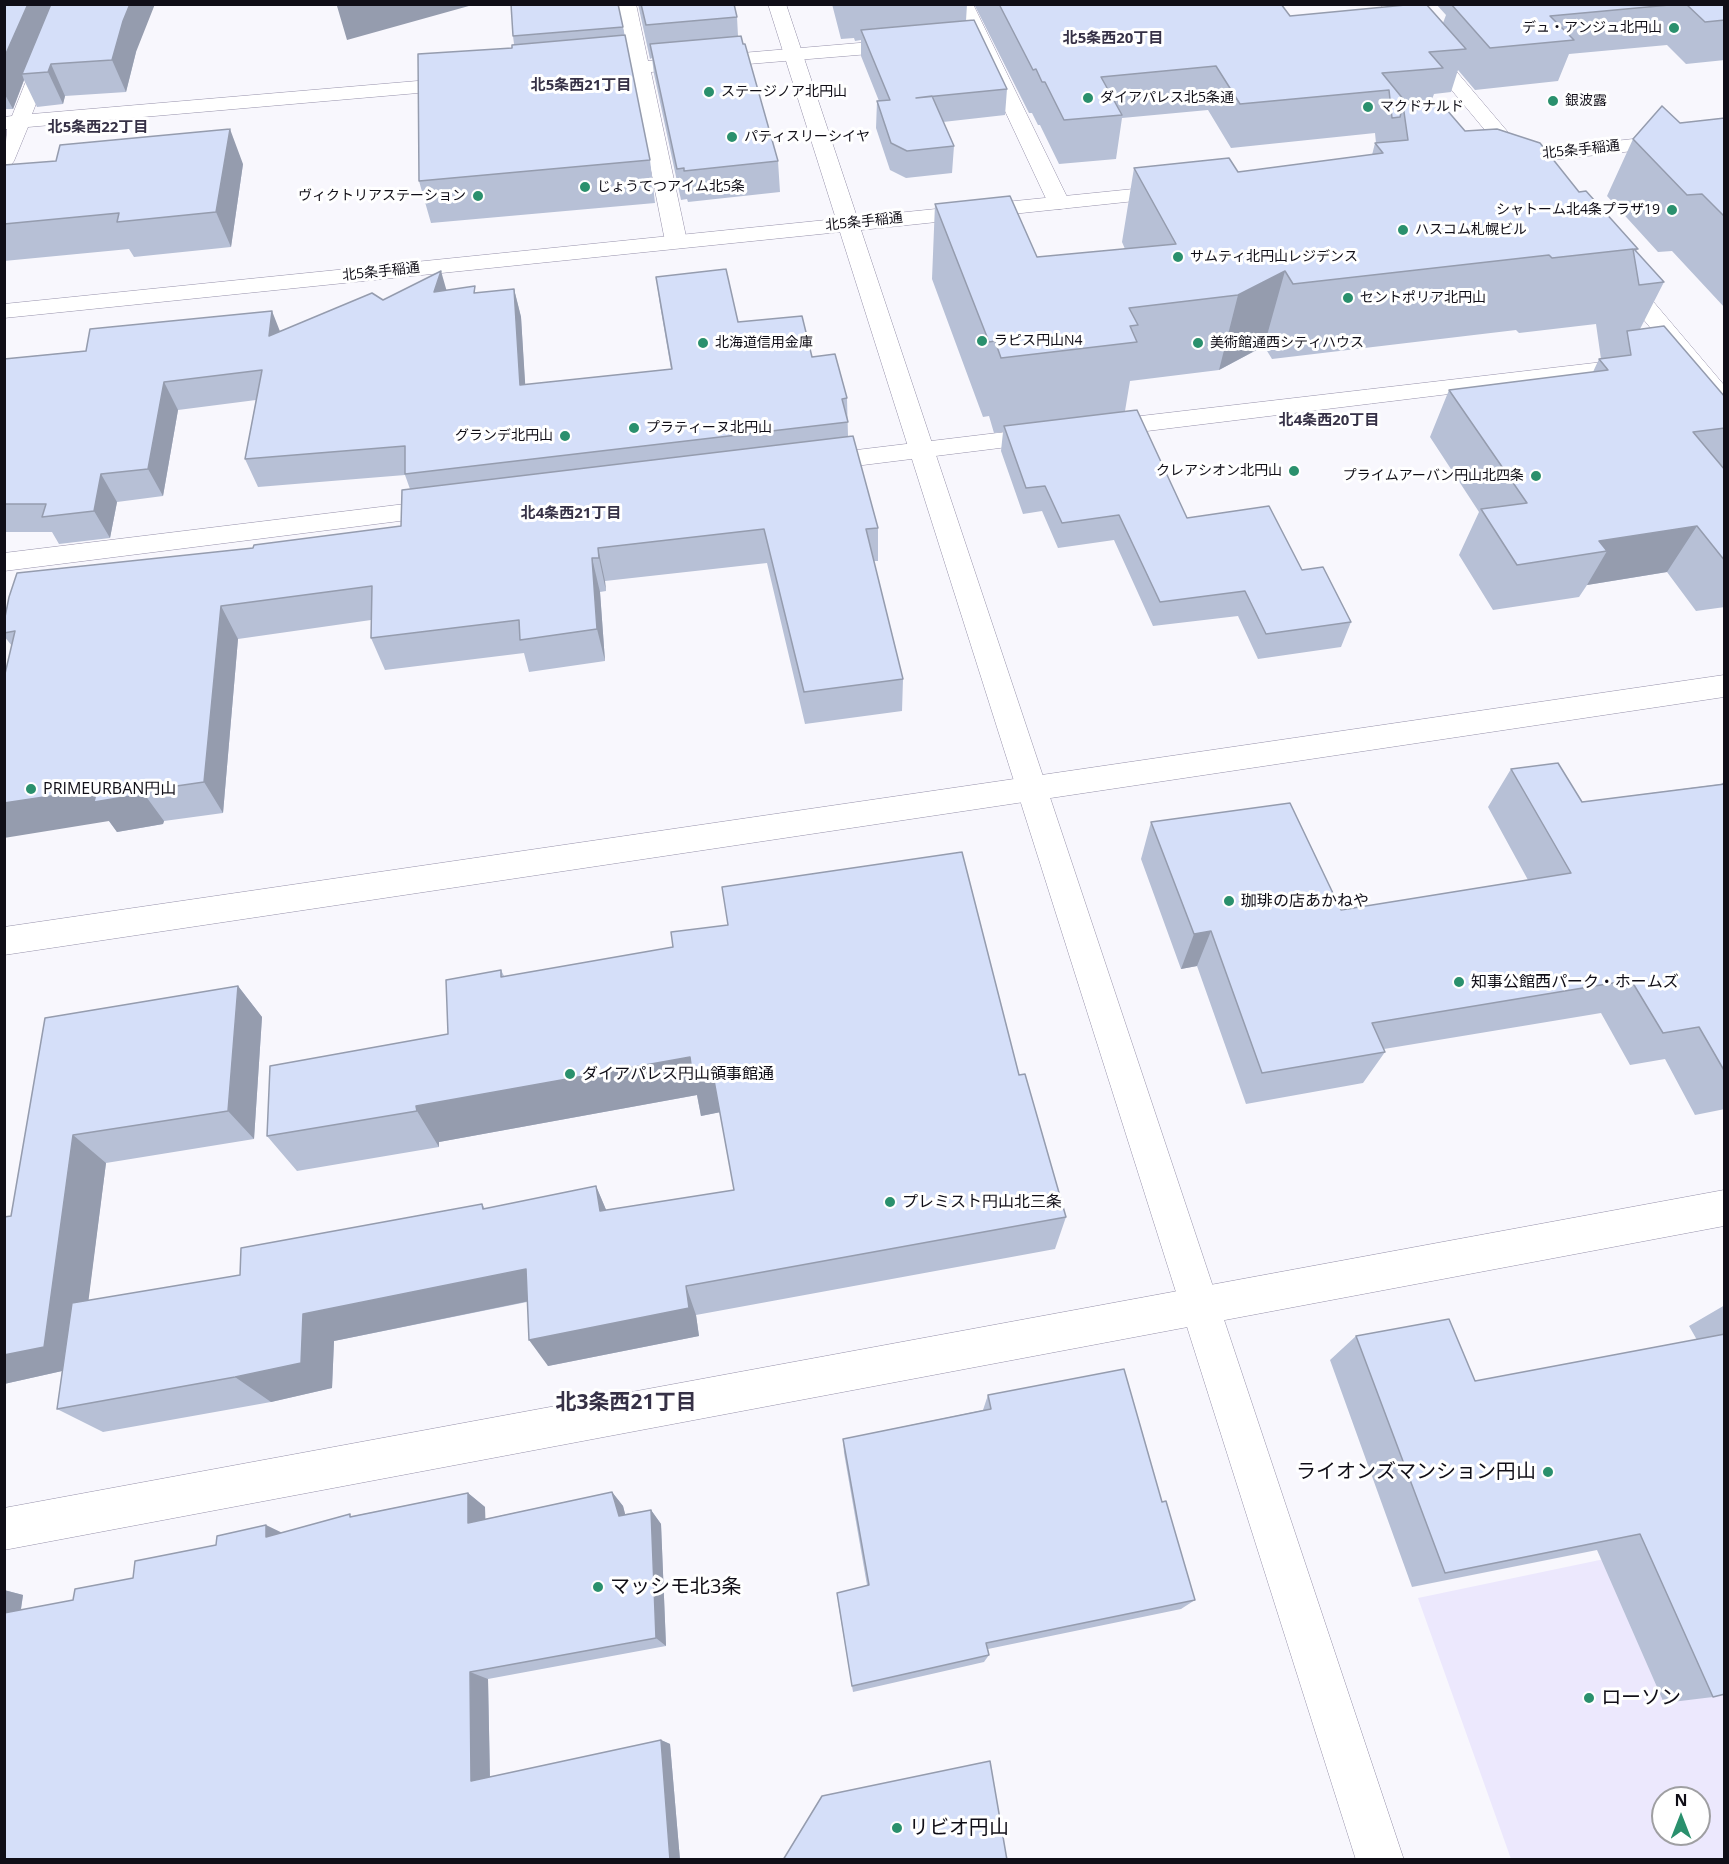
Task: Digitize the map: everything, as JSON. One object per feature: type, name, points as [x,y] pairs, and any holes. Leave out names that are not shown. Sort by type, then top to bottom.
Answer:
[{"type":"street","points":[[4,161],[11,122],[66,4]]},
{"type":"street","points":[[627,4],[676,241]]},
{"type":"street","points":[[777,4],[1380,1860]]},
{"type":"street","points":[[964,4],[1059,203]]},
{"type":"street","points":[[1389,4],[1534,175]]},
{"type":"street","points":[[957,40],[980,38]]},
{"type":"street","points":[[568,74],[924,43]]},
{"type":"street","points":[[11,122],[484,81]]},
{"type":"street","name":"北5条手稲通","points":[[1488,160],[1725,135]]},
{"type":"street","name":"北5条手稲通","points":[[4,311],[1196,189]]},
{"type":"street","points":[[1608,263],[1725,400]]},
{"type":"street","points":[[790,466],[1689,358]]},
{"type":"street","points":[[4,562],[469,505]]},
{"type":"street","points":[[4,941],[1725,686]]},
{"type":"street","points":[[4,1529],[1725,1208]]},
{"type":"shaded area","name":"ローソン","points":[[1724,1534],[1724,1859],[1511,1859],[1418,1598]]},
{"type":"building","points":[[4,4],[28,4],[4,58]]},
{"type":"building","points":[[51,4],[130,4],[112,60],[51,64],[48,72],[22,74]]},
{"type":"building","points":[[511,4],[618,4],[623,27],[513,36]]},
{"type":"building","points":[[641,4],[734,4],[737,17],[646,25]]},
{"type":"building","points":[[999,4],[1281,4],[1290,16],[1426,4],[1466,49],[1429,52],[1443,68],[1382,73],[1408,105],[1403,105],[1400,117],[1392,118],[1389,90],[1240,104],[1216,66],[1101,77],[1122,115],[1064,120],[1045,82],[1042,82],[1036,69],[1033,70]]},
{"type":"building","points":[[1451,4],[1680,4],[1550,16],[1574,40],[1490,48]]},
{"type":"building","points":[[1686,4],[1725,4],[1725,20],[1705,22]]},
{"type":"building","points":[[974,20],[1007,89],[932,96],[954,146],[907,151],[891,143],[877,101],[890,100],[861,30]]},
{"type":"building","points":[[625,35],[650,160],[419,181],[418,54],[512,48],[512,45]]},
{"type":"building","points":[[741,36],[778,161],[684,171],[684,168],[677,169],[650,44]]},
{"type":"building","points":[[1440,102],[1465,131],[1497,129],[1540,143],[1579,192],[1586,191],[1664,282],[1639,285],[1633,249],[1552,258],[1549,255],[1293,284],[1285,271],[1238,295],[1129,308],[1138,325],[1130,326],[1137,342],[1001,358],[995,341],[989,342],[935,204],[1010,196],[1037,257],[1176,244],[1134,168],[1229,158],[1238,172],[1383,153],[1375,143],[1408,140],[1403,105]]},
{"type":"building","points":[[1662,106],[1680,123],[1725,118],[1725,217],[1702,194],[1687,195],[1633,139]]},
{"type":"building","points":[[230,129],[216,212],[117,222],[119,213],[4,224],[4,165],[56,161],[60,145]]},
{"type":"building","points":[[726,269],[738,322],[802,316],[812,357],[835,354],[847,398],[842,399],[848,422],[405,474],[405,446],[245,459],[262,370],[164,382],[148,469],[101,474],[94,511],[42,517],[46,504],[4,504],[4,359],[86,351],[90,329],[272,311],[269,336],[372,293],[383,300],[441,271],[434,292],[475,286],[474,293],[514,289],[520,385],[672,369],[656,277]]},
{"type":"building","points":[[1664,326],[1725,397],[1725,428],[1693,432],[1725,470],[1725,561],[1697,526],[1599,541],[1607,551],[1517,565],[1481,509],[1527,503],[1449,390],[1608,370],[1599,359],[1631,355],[1627,331]]},
{"type":"building","points":[[1137,410],[1187,518],[1269,506],[1302,570],[1323,567],[1351,622],[1266,634],[1245,591],[1160,602],[1119,515],[1062,523],[1045,486],[1026,488],[1004,426]]},
{"type":"building","points":[[853,436],[878,528],[866,529],[903,679],[804,692],[764,529],[598,548],[599,558],[592,558],[597,629],[520,640],[519,620],[371,638],[372,586],[221,606],[204,782],[142,791],[142,794],[94,802],[97,789],[4,803],[4,678],[15,631],[4,633],[4,622],[17,573],[253,548],[254,545],[401,526],[402,490]]},
{"type":"building","points":[[1558,763],[1582,802],[1725,784],[1725,1072],[1699,1027],[1663,1033],[1631,980],[1372,1023],[1385,1052],[1262,1073],[1211,931],[1194,934],[1151,822],[1290,803],[1341,910],[1571,873],[1511,769]]},
{"type":"building","points":[[962,852],[1019,1075],[1025,1074],[1066,1217],[686,1286],[689,1308],[529,1340],[526,1269],[303,1314],[301,1363],[57,1409],[72,1303],[240,1275],[241,1248],[482,1204],[483,1209],[596,1186],[600,1211],[734,1190],[713,1075],[693,1079],[690,1057],[416,1106],[417,1111],[267,1136],[270,1066],[448,1034],[446,980],[501,970],[501,977],[673,947],[671,932],[728,925],[722,887]]},
{"type":"building","points":[[238,986],[228,1111],[73,1135],[44,1347],[4,1355],[4,1217],[11,1216],[45,1018]]},
{"type":"building","name":"ライオンズマンション円山","points":[[1449,1319],[1475,1381],[1725,1334],[1725,1694],[1713,1697],[1640,1534],[1445,1573],[1356,1336]]},
{"type":"building","points":[[1124,1369],[1162,1502],[1166,1501],[1195,1600],[986,1643],[989,1655],[852,1686],[837,1593],[869,1585],[843,1439],[991,1409],[988,1395]]},
{"type":"building","points":[[612,1492],[619,1516],[651,1510],[656,1638],[470,1672],[471,1781],[661,1740],[670,1860],[4,1860],[4,1613],[73,1600],[75,1589],[133,1578],[135,1561],[216,1545],[217,1536],[266,1525],[266,1537],[350,1514],[350,1517],[468,1493],[468,1523]]},
{"type":"building","name":"リビオ円山","points":[[990,1761],[1007,1860],[783,1860],[822,1796]]},
{"type":"place","name":"デュ・アンジュ北円山","points":[[1674,28]]},
{"type":"place","name":"ステージノア北円山","points":[[709,92]]},
{"type":"place","name":"ダイアパレス北5条通","points":[[1088,98]]},
{"type":"place","name":"銀波露","points":[[1553,101]]},
{"type":"place","name":"マクドナルド","points":[[1368,107]]},
{"type":"place","name":"パティスリーシイヤ","points":[[732,137]]},
{"type":"place","name":"じょうてつアイム北5条","points":[[585,187]]},
{"type":"place","name":"ヴィクトリアステーション","points":[[478,196]]},
{"type":"place","name":"シャトーム北4条プラザ19","points":[[1672,210]]},
{"type":"place","name":"ハスコム札幌ビル","points":[[1403,230]]},
{"type":"place","name":"サムティ北円山レジデンス","points":[[1178,257]]},
{"type":"place","name":"セントポリア北円山","points":[[1348,298]]},
{"type":"place","name":"ラピス円山N4","points":[[982,341]]},
{"type":"place","name":"北海道信用金庫","points":[[703,343]]},
{"type":"place","name":"美術館通西シティハウス","points":[[1198,343]]},
{"type":"place","name":"プラティーヌ北円山","points":[[634,428]]},
{"type":"place","name":"グランデ北円山","points":[[565,436]]},
{"type":"place","name":"クレアシオン北円山","points":[[1294,471]]},
{"type":"place","name":"プライムアーバン円山北四条","points":[[1536,476]]},
{"type":"place","name":"PRIMEURBAN円山","points":[[31,789]]},
{"type":"place","name":"珈琲の店あかねや","points":[[1229,901]]},
{"type":"place","name":"知事公館西パーク・ホームズ","points":[[1459,982]]},
{"type":"place","name":"ダイアパレス円山領事館通","points":[[570,1074]]},
{"type":"place","name":"プレミスト円山北三条","points":[[890,1202]]},
{"type":"place","name":"ライオンズマンション円山","points":[[1548,1472]]},
{"type":"place","name":"マッシモ北3条","points":[[598,1587]]},
{"type":"place","name":"ローソン","points":[[1589,1698]]},
{"type":"place","name":"リビオ円山","points":[[897,1828]]},
{"type":"district","name":"北5条西20丁目","points":[[1113,39]]},
{"type":"district","name":"北5条西21丁目","points":[[581,86]]},
{"type":"district","name":"北5条西22丁目","points":[[98,128]]},
{"type":"district","name":"北4条西20丁目","points":[[1329,421]]},
{"type":"district","name":"北4条西21丁目","points":[[571,514]]},
{"type":"district","name":"北3条西21丁目","points":[[626,1403]]}]
